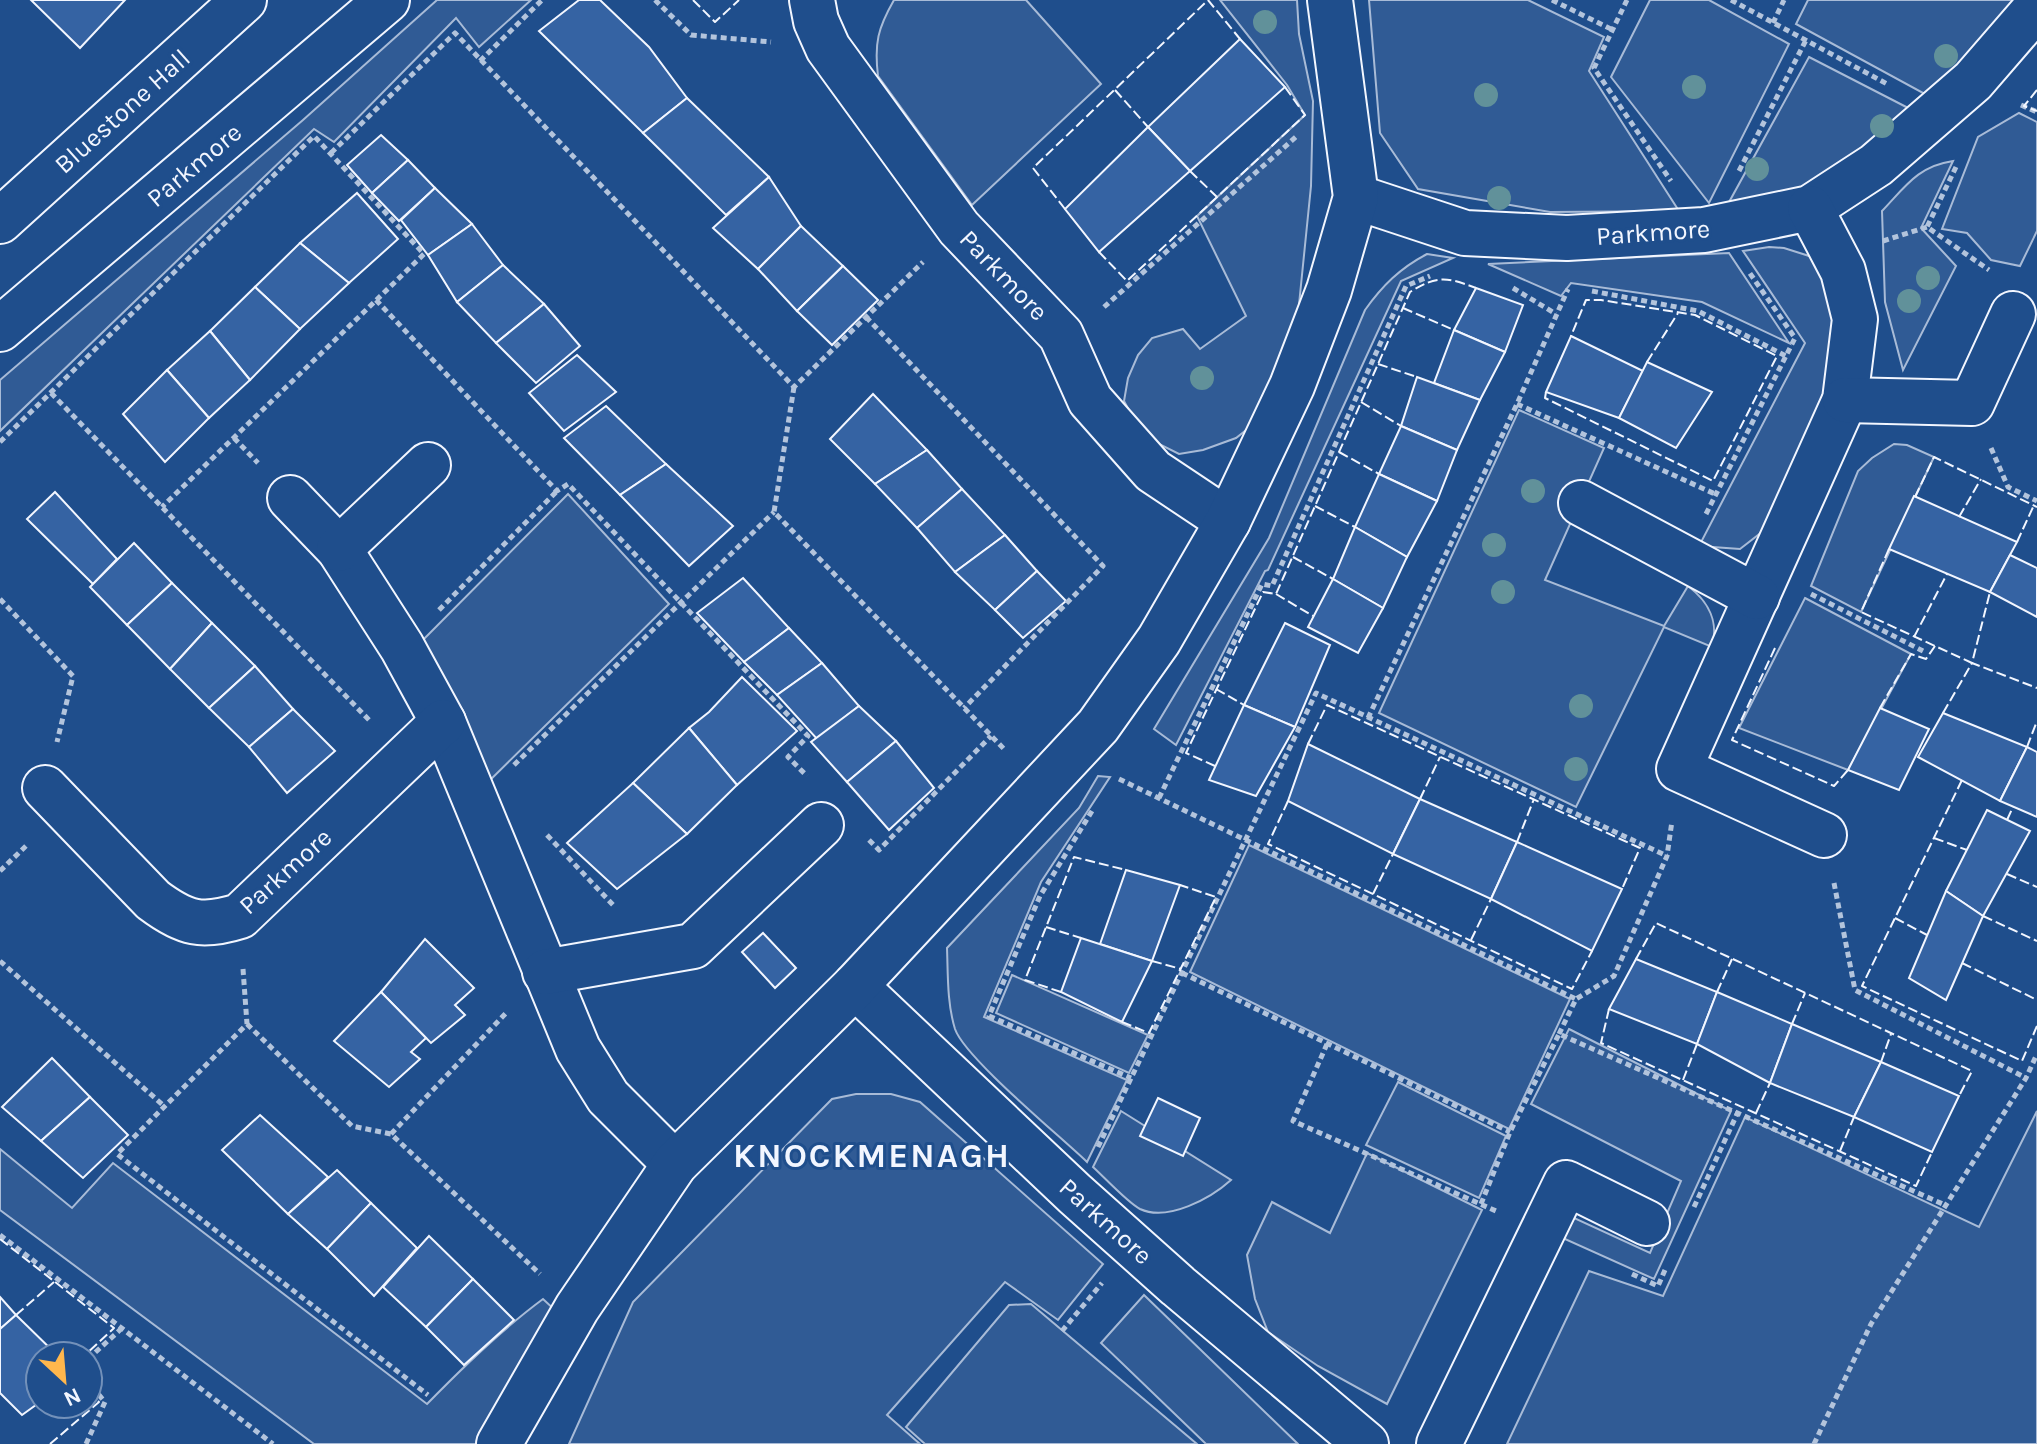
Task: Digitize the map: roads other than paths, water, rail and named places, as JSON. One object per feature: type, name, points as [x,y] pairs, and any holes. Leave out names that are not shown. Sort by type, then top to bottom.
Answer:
[{"type":"street","name":"Bluestone Hall","points":[[0,221],[244,0]]},
{"type":"street","name":"Parkmore","points":[[0,329],[387,0]]},
{"type":"street","name":"Parkmore","points":[[812,0],[816,21],[828,48],[959,228],[1061,335],[1090,400],[1153,471],[1228,521]]},
{"type":"street","points":[[499,1444],[577,1308],[675,1164],[855,986],[1098,726],[1159,640],[1228,521],[1292,386],[1329,290],[1356,197],[1330,0]]},
{"type":"street","name":"Parkmore","points":[[1356,197],[1465,233],[1567,238],[1704,230],[1810,208],[1876,165],[1938,112],[1973,81],[2037,7]]},
{"type":"street","points":[[1810,208],[1843,271],[1855,319],[1845,400],[1679,769],[1824,835]]},
{"type":"street","points":[[1845,400],[1972,403],[2013,314]]},
{"type":"street","points":[[339,549],[428,465]]},
{"type":"street","points":[[290,498],[339,549],[402,647],[443,722],[578,1049],[608,1097],[675,1164]]},
{"type":"street","points":[[1581,503],[1684,558],[1762,584]]},
{"type":"street","name":"Parkmore","points":[[45,788],[153,900],[173,915],[195,923],[217,923],[240,916],[443,722]]},
{"type":"street","points":[[545,972],[693,946],[821,825]]},
{"type":"street","name":"Parkmore","points":[[855,986],[1075,1194],[1178,1286],[1366,1444]]},
{"type":"street","points":[[1439,1444],[1566,1183],[1647,1223]]},
{"type":"district","name":"KNOCKMENAGH","points":[[872,1155]]}]
